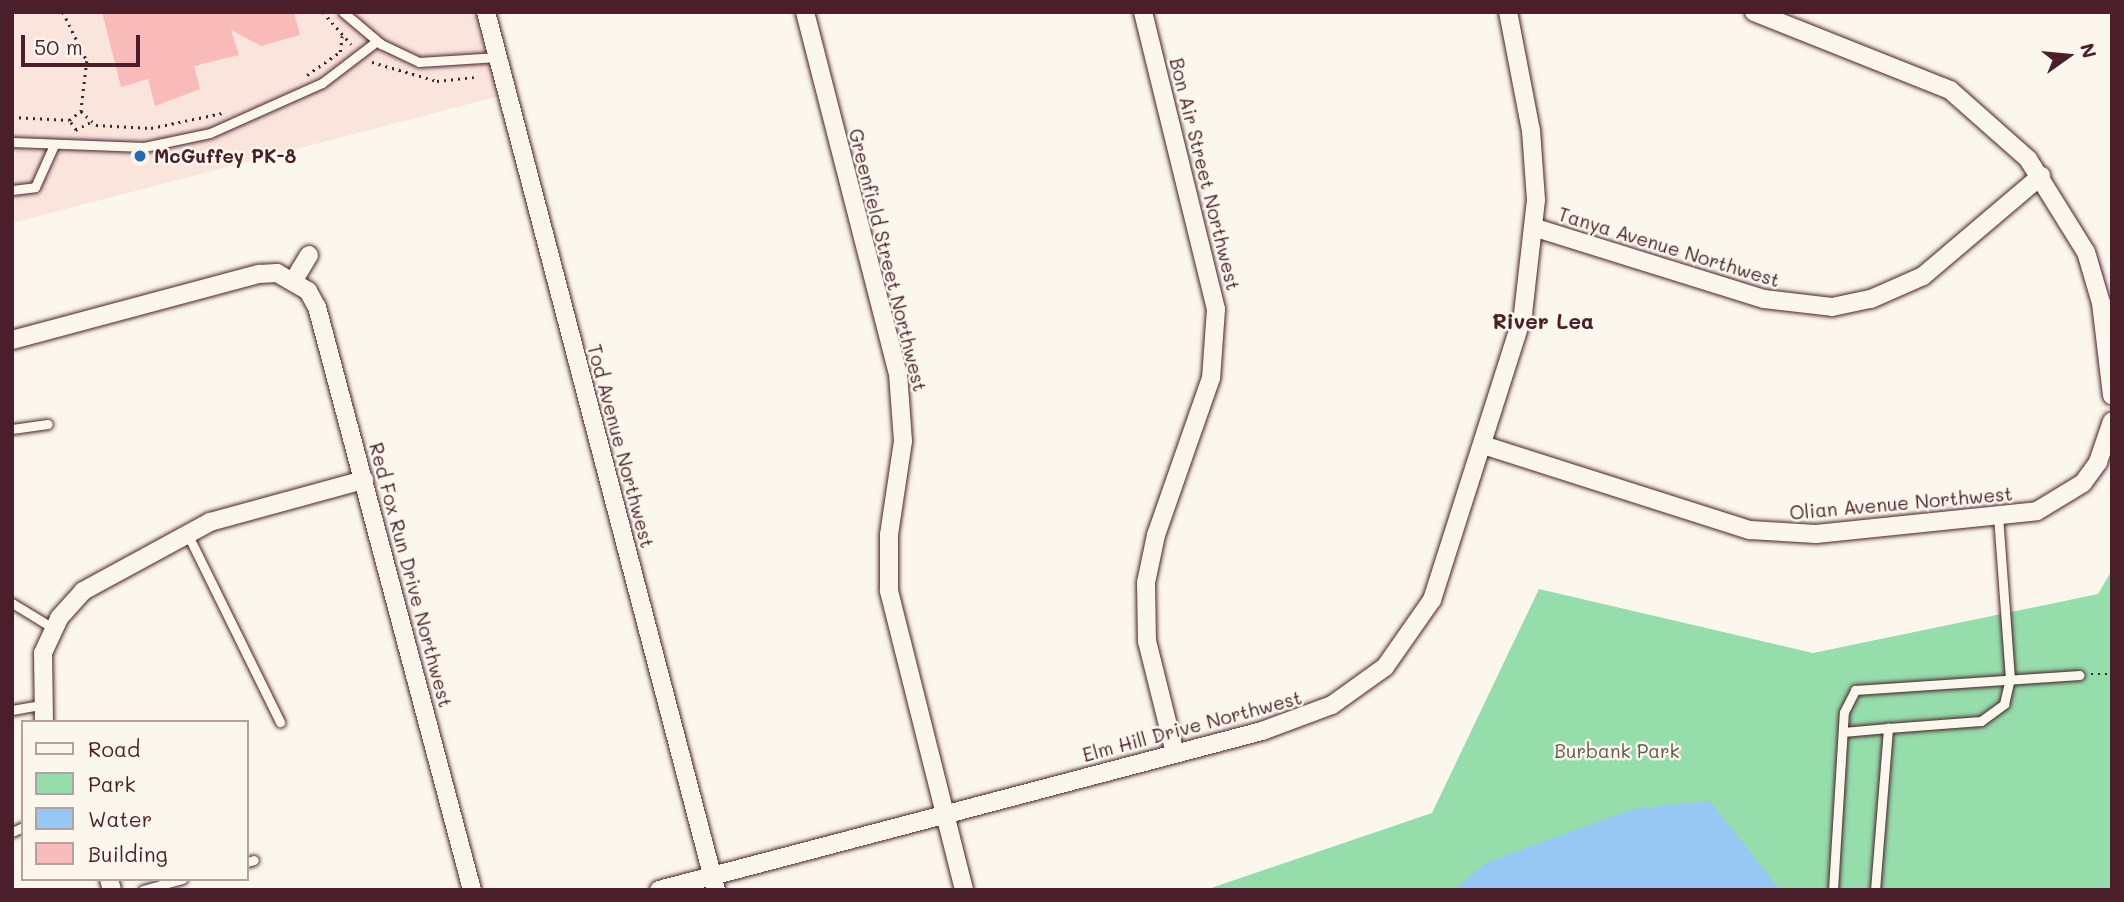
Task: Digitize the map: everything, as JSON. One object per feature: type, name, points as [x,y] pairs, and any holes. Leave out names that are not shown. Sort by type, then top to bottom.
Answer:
[{"type":"street","name":"Tod Avenue Northwest","points":[[486,12],[714,883]]},
{"type":"street","name":"Greenfield Street Northwest","points":[[805,12],[898,373],[903,441],[889,535],[889,591],[964,890]]},
{"type":"street","name":"Bon Air Street Northwest","points":[[1143,12],[1216,309],[1211,378],[1156,535],[1146,583],[1147,640],[1175,753]]},
{"type":"street","name":"Elm Hill Drive Northwest","points":[[659,890],[714,883],[944,814],[1313,714],[1385,667],[1432,600],[1523,314],[1536,228],[1531,131],[1508,12]]},
{"type":"street","points":[[1754,12],[1911,69],[1950,90],[2000,129],[2041,176],[2072,224],[2095,279],[2112,395]]},
{"type":"street","name":"Tanya Avenue Northwest","points":[[1536,228],[1765,299],[1832,307],[1881,296],[1923,276],[2041,176]]},
{"type":"street","points":[[12,340],[259,274],[294,280],[309,255]]},
{"type":"street","name":"Red Fox Run Drive Northwest","points":[[294,280],[317,307],[472,890]]},
{"type":"street","name":"Olian Avenue Northwest","points":[[1483,445],[1766,533],[1998,517],[2037,511],[2077,488],[2098,462],[2112,421]]},
{"type":"street","points":[[42,713],[38,678],[53,628],[94,583],[187,533],[363,480]]},
{"type":"lane","points":[[342,12],[377,41],[419,62],[498,57]]},
{"type":"lane","points":[[12,142],[144,147],[210,133],[322,83],[377,41]]},
{"type":"lane","points":[[12,190],[35,187],[54,145]]},
{"type":"lane","points":[[12,429],[48,424]]},
{"type":"lane","points":[[1843,732],[1981,721],[2004,704],[2010,679],[1998,517]]},
{"type":"lane","points":[[187,533],[280,722]]},
{"type":"lane","points":[[12,603],[53,628]]},
{"type":"lane","points":[[1833,890],[1843,732],[1855,690],[2080,675]]},
{"type":"lane","points":[[12,710],[42,713]]},
{"type":"lane","points":[[1875,890],[1888,729]]},
{"type":"lane","points":[[143,890],[175,881]]},
{"type":"path","points":[[64,12],[87,61],[81,110],[90,123]]},
{"type":"path","points":[[302,78],[340,52],[342,36]]},
{"type":"path","points":[[12,117],[69,120],[81,110]]},
{"type":"path","points":[[69,120],[76,130],[90,123],[150,128],[226,111]]},
{"type":"path","points":[[2080,675],[2112,674]]},
{"type":"shaded area","name":"McGuffey PK-8","points":[[12,12],[478,12],[500,96],[12,223]]},
{"type":"green space","name":"Burbank Park","points":[[2112,570],[2112,890],[1205,890],[1432,813],[1539,589],[1813,653],[2098,594]]},
{"type":"water","points":[[1710,801],[1780,890],[1454,890],[1486,863],[1633,809]]},
{"type":"building","points":[[102,12],[294,12],[300,35],[261,46],[231,30],[239,55],[194,66],[200,89],[155,106],[148,79],[121,87]]},
{"type":"place","name":"McGuffey PK-8","points":[[140,156]]},
{"type":"district","name":"River Lea","points":[[1543,321]]}]
